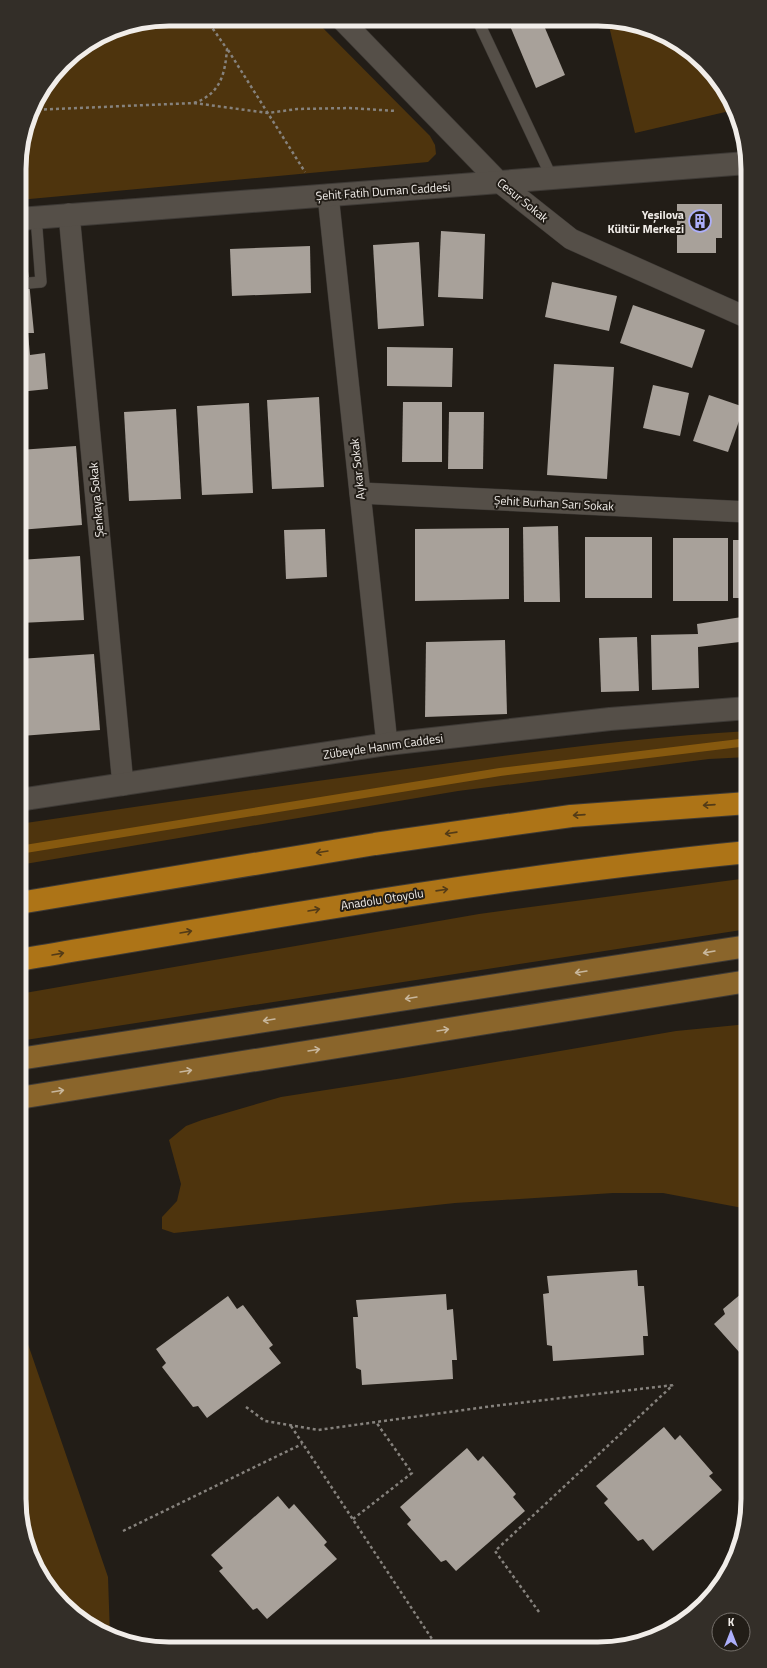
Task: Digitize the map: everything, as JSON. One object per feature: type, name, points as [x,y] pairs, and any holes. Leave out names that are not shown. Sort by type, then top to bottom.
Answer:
[{"type":"highway","points":[[26,902],[352,848],[571,816],[741,803]]},
{"type":"highway","name":"Anadolu Otoyolu","points":[[26,959],[395,896],[741,853]]},
{"type":"main road","points":[[26,1058],[741,947]]},
{"type":"main road","points":[[26,1097],[741,982]]},
{"type":"street","name":"Cesur Sokak","points":[[348,26],[498,182],[571,238],[741,315]]},
{"type":"street","name":"Şehit Fatih Duman Caddesi","points":[[28,218],[741,163]]},
{"type":"street","name":"Aykar Sokak","points":[[324,195],[360,493],[387,744]]},
{"type":"street","name":"Şenkaya Sokak","points":[[69,214],[123,785]]},
{"type":"street","name":"Şehit Burhan Sarı Sokak","points":[[360,493],[741,512]]},
{"type":"street","name":"Zübeyde Hanım Caddesi","points":[[26,799],[387,744],[610,719],[741,709]]},
{"type":"lane","points":[[480,26],[552,178]]},
{"type":"lane","points":[[28,218],[41,282],[29,283]]},
{"type":"path","points":[[211,26],[324,195]]},
{"type":"path","points":[[194,103],[207,98],[218,84],[225,70],[227,49]]},
{"type":"path","points":[[39,110],[194,103],[268,113],[297,109],[350,108],[431,112]]},
{"type":"path","points":[[246,1407],[265,1421],[318,1430],[493,1406],[674,1385],[495,1551],[539,1612]]},
{"type":"path","points":[[352,1519],[412,1473],[376,1422]]},
{"type":"path","points":[[291,1425],[302,1444],[434,1642]]},
{"type":"path","points":[[123,1531],[302,1444]]},
{"type":"shaded area","points":[[160,26],[321,26],[430,136],[435,145],[436,154],[428,162],[26,199],[26,160],[31,132],[45,97],[61,75],[75,61],[97,45],[132,31]]},
{"type":"shaded area","points":[[609,26],[635,31],[670,45],[692,61],[706,75],[722,98],[729,111],[635,133]]},
{"type":"shaded area","points":[[741,731],[741,757],[709,759],[458,791],[26,864],[26,823],[530,752]]},
{"type":"shaded area","points":[[741,879],[741,930],[26,1040],[26,993],[479,914]]},
{"type":"shaded area","points":[[741,1025],[741,1208],[663,1193],[613,1193],[455,1203],[174,1233],[162,1229],[162,1217],[177,1201],[181,1184],[169,1140],[186,1126],[281,1097],[403,1078],[676,1031]]},
{"type":"shaded area","points":[[26,1338],[108,1577],[110,1629],[97,1623],[75,1607],[61,1593],[45,1570],[37,1554],[31,1536],[26,1508]]},
{"type":"building","points":[[510,26],[544,26],[565,75],[536,88]]},
{"type":"building","name":"Yeşilova Kültür Merkezi","points":[[677,204],[722,204],[722,238],[716,238],[716,253],[677,253]]},
{"type":"building","points":[[441,231],[485,234],[483,299],[438,297]]},
{"type":"building","points":[[419,242],[424,326],[378,329],[373,245]]},
{"type":"building","points":[[310,246],[311,293],[232,296],[230,249]]},
{"type":"building","points":[[26,261],[34,333],[28,333],[30,355],[45,353],[48,389],[26,391]]},
{"type":"building","points":[[552,282],[617,296],[609,331],[545,317]]},
{"type":"building","points":[[633,305],[705,330],[692,368],[620,343]]},
{"type":"building","points":[[387,347],[453,348],[452,387],[387,386]]},
{"type":"building","points":[[554,364],[614,367],[607,479],[547,475]]},
{"type":"building","points":[[653,385],[689,393],[680,436],[643,428]]},
{"type":"building","points":[[709,395],[741,406],[741,415],[728,452],[693,441]]},
{"type":"building","points":[[319,397],[324,487],[272,489],[267,400]]},
{"type":"building","points":[[403,402],[442,402],[442,462],[402,462]]},
{"type":"building","points":[[249,403],[253,493],[202,495],[197,406]]},
{"type":"building","points":[[176,409],[181,499],[129,501],[124,412]]},
{"type":"building","points":[[449,412],[484,412],[483,469],[448,469]]},
{"type":"building","points":[[76,446],[82,525],[26,529],[26,450]]},
{"type":"building","points":[[558,526],[560,602],[524,602],[523,527]]},
{"type":"building","points":[[509,528],[509,599],[415,601],[415,529]]},
{"type":"building","points":[[325,529],[327,577],[286,579],[284,530]]},
{"type":"building","points":[[585,537],[652,537],[652,598],[585,598]]},
{"type":"building","points":[[673,538],[728,538],[728,601],[673,601]]},
{"type":"building","points":[[733,540],[741,540],[741,598],[733,598]]},
{"type":"building","points":[[80,556],[84,620],[26,623],[26,560]]},
{"type":"building","points":[[741,617],[741,642],[698,647],[699,688],[652,690],[651,635],[698,634],[697,624]]},
{"type":"building","points":[[637,637],[639,691],[601,692],[599,638]]},
{"type":"building","points":[[505,640],[507,714],[425,717],[426,642]]},
{"type":"building","points":[[94,654],[100,730],[26,736],[26,659]]},
{"type":"building","points":[[637,1270],[638,1286],[644,1286],[648,1336],[643,1336],[644,1355],[553,1361],[552,1346],[547,1345],[543,1294],[549,1293],[547,1276]]},
{"type":"building","points":[[446,1294],[447,1310],[453,1309],[457,1360],[452,1360],[453,1379],[362,1385],[361,1370],[356,1368],[353,1317],[358,1317],[356,1300]]},
{"type":"building","points":[[741,1294],[741,1354],[714,1324],[725,1314],[723,1309]]},
{"type":"building","points":[[228,1296],[237,1309],[243,1305],[273,1345],[269,1348],[281,1363],[207,1418],[198,1406],[193,1407],[162,1367],[166,1363],[156,1349]]},
{"type":"building","points":[[664,1427],[675,1440],[680,1435],[713,1473],[709,1476],[722,1490],[653,1551],[643,1539],[638,1541],[604,1503],[608,1499],[596,1486]]},
{"type":"building","points":[[467,1448],[478,1461],[483,1456],[516,1494],[513,1497],[525,1511],[456,1571],[446,1560],[441,1562],[407,1524],[411,1520],[400,1507]]},
{"type":"building","points":[[278,1496],[289,1509],[294,1504],[327,1542],[324,1545],[337,1559],[267,1619],[257,1608],[253,1610],[219,1571],[223,1568],[211,1555]]},
{"type":"waterway","points":[[26,849],[500,772],[741,743]]},
{"type":"place","name":"Yeşilova Kültür Merkezi","points":[[700,221]]}]
